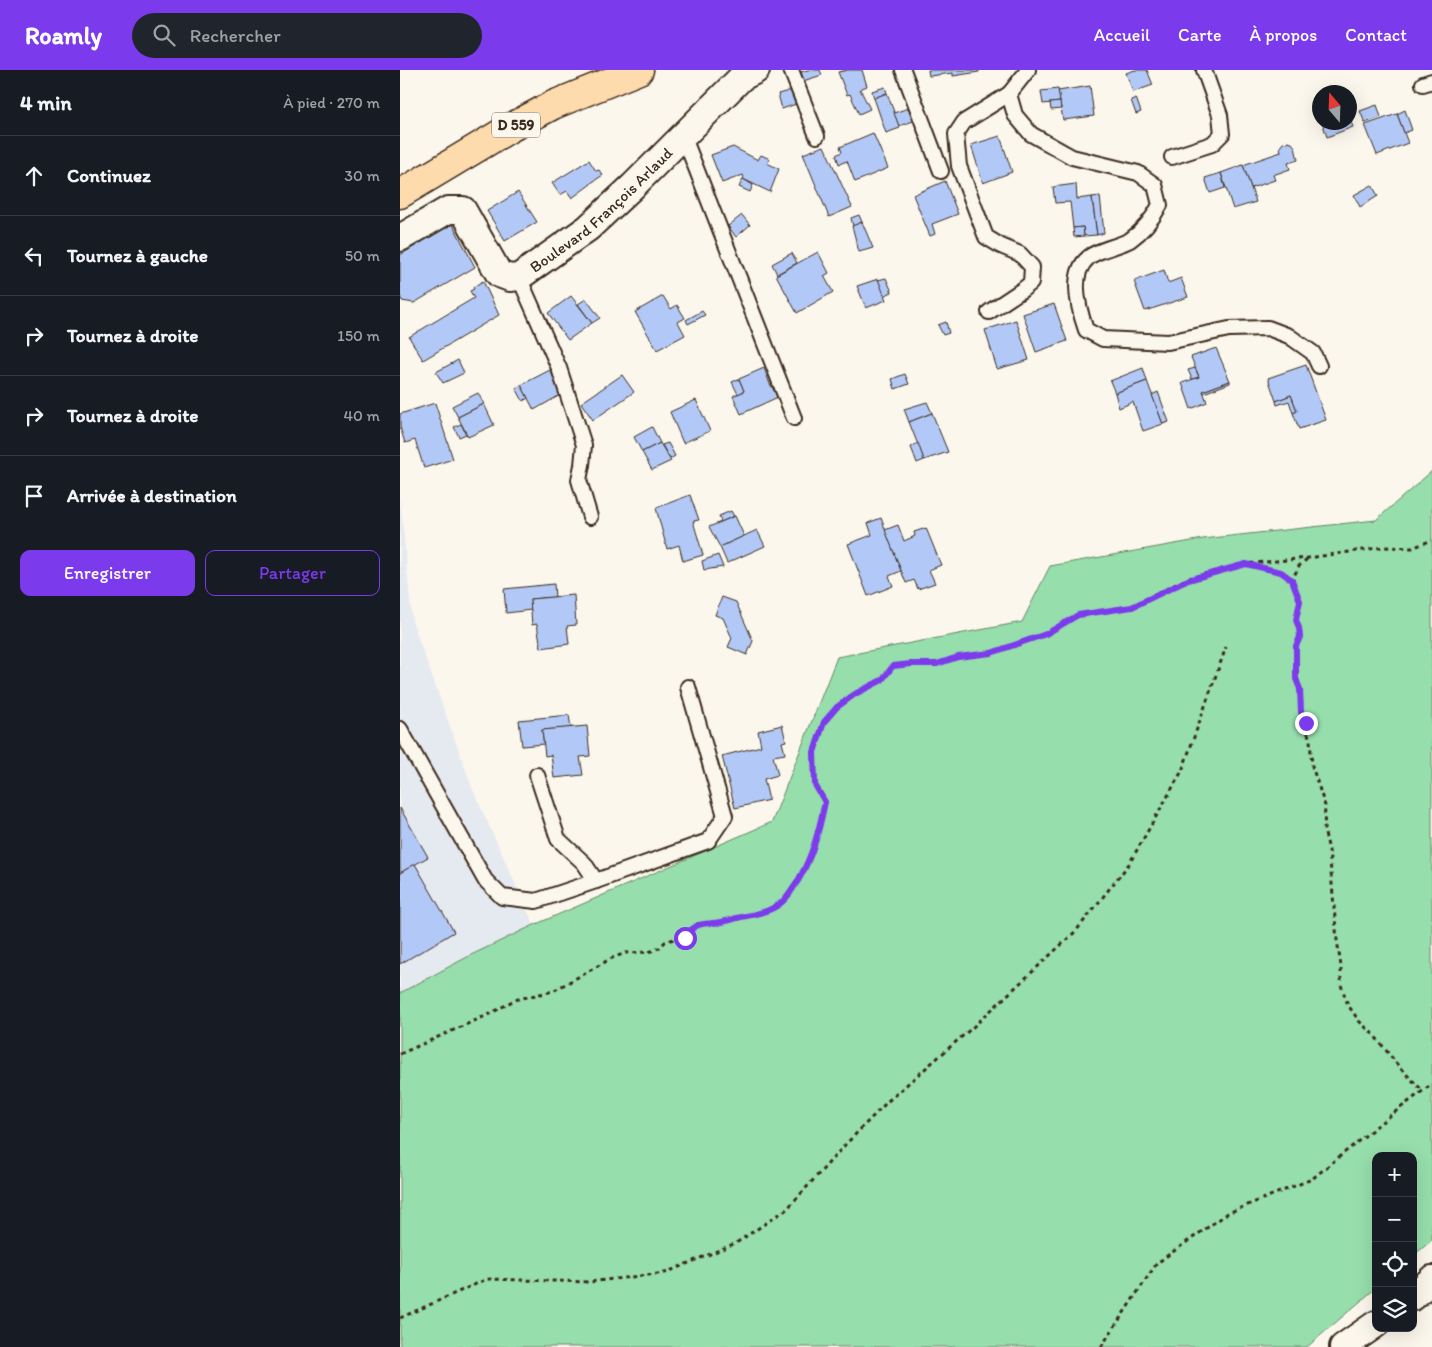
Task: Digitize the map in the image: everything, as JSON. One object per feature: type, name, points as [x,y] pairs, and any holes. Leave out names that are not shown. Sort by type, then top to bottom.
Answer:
[{"type":"main road","name":"D 559","points":[[400,194],[510,128],[553,105],[639,70]]},
{"type":"street","name":"Boulevard François Arlaud","points":[[400,238],[448,210],[463,210],[499,274],[510,278],[519,277],[588,228],[633,186],[742,77],[756,70]]},
{"type":"street","points":[[1417,1293],[1432,1279]]},
{"type":"street","points":[[1354,1345],[1372,1328]]},
{"type":"lane","points":[[791,70],[817,136]]},
{"type":"lane","points":[[903,70],[942,171]]},
{"type":"lane","points":[[989,312],[1031,282],[1032,267],[1020,254],[986,237],[959,166],[956,134],[964,122],[1009,94],[1028,70]]},
{"type":"lane","points":[[1172,157],[1212,144],[1222,134],[1220,115],[1204,70]]},
{"type":"lane","points":[[1009,94],[1015,115],[1031,134],[1072,157],[1138,173],[1155,185],[1160,205],[1152,220],[1130,240],[1088,257],[1078,271],[1077,283],[1080,313],[1086,330],[1103,339],[1168,342],[1229,329],[1268,328],[1289,336],[1313,353],[1319,366]]},
{"type":"lane","points":[[683,135],[794,418]]},
{"type":"lane","points":[[519,277],[559,368],[584,444],[579,480],[590,517]]},
{"type":"lane","points":[[400,729],[485,880],[502,897],[536,901],[596,882],[708,841],[725,816],[688,687]]},
{"type":"lane","points":[[537,775],[558,839],[584,863],[596,882]]},
{"type":"path","points":[[400,1054],[492,1013],[514,1000],[553,992],[612,958],[626,953],[649,952],[665,942],[677,938],[685,938],[690,930],[698,924],[724,922],[765,912],[786,899],[805,868],[812,852],[824,810],[825,802],[815,785],[814,752],[824,722],[837,707],[855,694],[882,680],[893,666],[937,664],[958,657],[991,653],[1046,634],[1078,615],[1132,607],[1188,580],[1246,564],[1308,558],[1384,547],[1412,548],[1432,540]]},
{"type":"path","points":[[1292,580],[1299,566],[1308,558]]},
{"type":"path","points":[[1246,564],[1281,572],[1292,580],[1300,601],[1296,620],[1300,637],[1296,646],[1296,679],[1300,689],[1301,712],[1310,740],[1312,766],[1325,806],[1324,830],[1329,850],[1341,966],[1341,986],[1348,1006],[1359,1021],[1374,1035],[1400,1068],[1423,1091]]},
{"type":"path","points":[[400,1318],[487,1279],[589,1282],[665,1272],[736,1243],[787,1209],[888,1101],[973,1027],[1076,931],[1129,864],[1182,771],[1226,647]]},
{"type":"path","points":[[1101,1347],[1157,1263],[1228,1213],[1312,1178],[1432,1084]]},
{"type":"shaded area","points":[[400,496],[412,621],[473,790],[534,925],[471,955],[400,993]]},
{"type":"green space","points":[[1432,471],[1432,1240],[1417,1253],[1417,1152],[1372,1152],[1372,1291],[1307,1347],[400,1347],[400,993],[471,955],[534,925],[772,822],[837,657],[1022,622],[1050,566],[1203,539],[1376,520]]},
{"type":"building","points":[[820,70],[822,75],[803,81],[801,72]]},
{"type":"building","points":[[862,70],[867,86],[860,89],[870,109],[859,114],[850,94],[847,95],[838,72]]},
{"type":"building","points":[[928,70],[979,70],[979,72],[953,76],[953,73],[929,76]]},
{"type":"building","points":[[1135,70],[1147,70],[1153,85],[1133,92],[1126,73]]},
{"type":"building","points":[[1090,86],[1094,116],[1063,120],[1058,91]]},
{"type":"building","points":[[885,87],[887,93],[874,98],[872,91]]},
{"type":"building","points":[[1058,89],[1060,102],[1043,104],[1041,91]]},
{"type":"building","points":[[792,90],[796,104],[782,109],[778,94]]},
{"type":"building","points":[[887,93],[900,128],[886,133],[874,98]]},
{"type":"building","points":[[1136,98],[1141,112],[1136,114],[1131,100]]},
{"type":"building","points":[[1060,102],[1061,109],[1051,110],[1050,103]]},
{"type":"building","points":[[1377,105],[1381,117],[1365,123],[1360,111]]},
{"type":"building","points":[[914,106],[919,119],[899,126],[894,113]]},
{"type":"building","points":[[1405,110],[1412,130],[1404,133],[1397,114]]},
{"type":"building","points":[[1397,114],[1408,143],[1377,155],[1365,125]]},
{"type":"building","points":[[1325,130],[1345,130],[1327,137]]},
{"type":"building","points":[[873,133],[888,168],[855,182],[847,161],[839,164],[836,155],[842,152],[840,147]]},
{"type":"building","points":[[1000,136],[1012,172],[983,183],[971,145]]},
{"type":"building","points":[[1283,143],[1292,143],[1295,147],[1298,160],[1288,163],[1290,169],[1273,175],[1275,180],[1251,188],[1243,165],[1281,152],[1280,147]]},
{"type":"building","points":[[824,146],[852,207],[829,217],[803,154]]},
{"type":"building","points":[[733,147],[758,160],[761,155],[770,159],[767,163],[779,169],[770,192],[743,179],[743,175],[722,183],[711,155]]},
{"type":"building","points":[[589,160],[596,171],[599,170],[603,175],[572,198],[567,191],[560,195],[552,183]]},
{"type":"building","points":[[1243,165],[1256,202],[1233,209],[1221,173]]},
{"type":"building","points":[[1221,173],[1225,188],[1210,193],[1205,178]]},
{"type":"building","points":[[743,179],[753,185],[750,192],[739,187]]},
{"type":"building","points":[[945,181],[958,214],[932,224],[935,234],[930,236],[913,195]]},
{"type":"building","points":[[1076,184],[1077,199],[1092,197],[1097,235],[1084,236],[1083,227],[1073,228],[1070,202],[1055,203],[1053,187]]},
{"type":"building","points":[[1372,185],[1378,196],[1360,207],[1354,195]]},
{"type":"building","points":[[518,192],[537,222],[505,241],[487,211]]},
{"type":"building","points":[[1100,196],[1104,233],[1097,235],[1092,197]]},
{"type":"building","points":[[742,215],[750,225],[736,237],[728,226]]},
{"type":"building","points":[[859,215],[862,222],[853,226],[851,218]]},
{"type":"building","points":[[862,222],[873,248],[859,252],[852,226]]},
{"type":"building","points":[[452,223],[475,267],[414,303],[402,301],[400,296],[400,255]]},
{"type":"building","points":[[1083,227],[1084,236],[1074,237],[1073,228]]},
{"type":"building","points":[[818,252],[829,273],[824,276],[833,292],[797,313],[776,275]]},
{"type":"building","points":[[792,253],[797,263],[777,274],[772,264]]},
{"type":"building","points":[[1164,270],[1168,283],[1181,278],[1188,297],[1145,311],[1134,281]]},
{"type":"building","points":[[886,278],[892,292],[883,296],[878,280]]},
{"type":"building","points":[[878,279],[886,300],[866,308],[857,286]]},
{"type":"building","points":[[483,281],[499,315],[423,360],[409,337],[474,298],[470,291]]},
{"type":"building","points":[[571,296],[592,323],[568,340],[548,313]]},
{"type":"building","points":[[663,296],[671,309],[677,305],[685,318],[678,322],[685,335],[657,350],[635,312]]},
{"type":"building","points":[[586,299],[600,318],[592,323],[578,304]]},
{"type":"building","points":[[1054,304],[1067,341],[1036,352],[1023,314]]},
{"type":"building","points":[[702,311],[705,315],[688,324],[686,320]]},
{"type":"building","points":[[1016,320],[1029,360],[997,369],[985,330]]},
{"type":"building","points":[[946,322],[949,333],[943,335],[938,325]]},
{"type":"building","points":[[1216,348],[1230,381],[1203,391],[1207,402],[1191,409],[1182,383],[1199,377],[1191,357]]},
{"type":"building","points":[[458,360],[464,373],[443,383],[436,372]]},
{"type":"building","points":[[1306,365],[1326,420],[1299,429],[1293,413],[1297,411],[1291,395],[1276,401],[1268,378]]},
{"type":"building","points":[[764,368],[770,384],[778,397],[741,414],[733,396],[744,391],[739,379]]},
{"type":"building","points":[[1143,368],[1147,381],[1115,393],[1110,381]]},
{"type":"building","points":[[1195,368],[1199,377],[1192,379],[1188,370]]},
{"type":"building","points":[[550,370],[562,394],[534,410],[521,385]]},
{"type":"building","points":[[905,374],[909,384],[895,389],[892,379]]},
{"type":"building","points":[[622,375],[634,392],[593,420],[581,403]]},
{"type":"building","points":[[739,379],[744,391],[738,394],[732,382]]},
{"type":"building","points":[[1147,381],[1163,424],[1143,431],[1133,402],[1119,408],[1115,393]]},
{"type":"building","points":[[1230,381],[1230,383],[1204,393],[1203,391]]},
{"type":"building","points":[[521,385],[528,398],[523,401],[516,388]]},
{"type":"building","points":[[1158,392],[1169,422],[1163,424],[1152,395]]},
{"type":"building","points":[[478,393],[484,404],[458,417],[452,406]]},
{"type":"building","points":[[1291,395],[1297,411],[1293,413],[1289,401],[1277,405],[1276,401]]},
{"type":"building","points":[[696,400],[710,431],[683,443],[670,412]]},
{"type":"building","points":[[927,402],[932,413],[909,422],[904,409]]},
{"type":"building","points":[[435,403],[453,459],[424,468],[415,440],[405,443],[400,427],[400,414]]},
{"type":"building","points":[[484,404],[494,425],[468,437],[458,417]]},
{"type":"building","points":[[932,413],[948,452],[924,460],[909,422]]},
{"type":"building","points":[[461,424],[466,434],[459,437],[454,427]]},
{"type":"building","points":[[652,427],[660,443],[642,452],[634,437]]},
{"type":"building","points":[[660,443],[671,461],[652,470],[642,452]]},
{"type":"building","points":[[668,443],[675,456],[670,459],[662,445]]},
{"type":"building","points":[[918,443],[924,460],[917,463],[911,447]]},
{"type":"building","points":[[690,495],[699,520],[693,521],[703,555],[683,561],[679,545],[667,549],[656,508]]},
{"type":"building","points":[[731,511],[734,516],[721,522],[719,516]]},
{"type":"building","points":[[735,516],[744,536],[720,547],[709,527]]},
{"type":"building","points":[[881,518],[901,571],[889,576],[893,586],[868,596],[848,544],[872,535],[868,523]]},
{"type":"building","points":[[898,525],[904,541],[915,536],[914,532],[926,528],[941,565],[929,570],[935,583],[918,589],[914,580],[906,583],[885,530]]},
{"type":"building","points":[[757,530],[765,546],[727,563],[720,547]]},
{"type":"building","points":[[718,555],[723,567],[704,570],[702,561]]},
{"type":"building","points":[[554,584],[555,597],[530,599],[531,610],[506,613],[504,589]]},
{"type":"building","points":[[574,595],[576,625],[567,626],[569,644],[541,648],[537,624],[532,625],[530,599]]},
{"type":"building","points":[[722,597],[736,602],[753,641],[747,655],[728,647],[732,638],[723,618],[715,615]]},
{"type":"building","points":[[569,715],[571,728],[542,730],[544,744],[522,746],[519,720]]},
{"type":"building","points":[[782,725],[786,741],[782,742],[785,754],[773,756],[778,775],[764,779],[769,800],[735,808],[722,756],[761,746],[758,731]]},
{"type":"building","points":[[587,726],[590,756],[580,757],[583,775],[554,778],[551,755],[545,756],[542,730]]},
{"type":"building","points":[[400,808],[428,857],[400,873]]},
{"type":"building","points":[[415,864],[454,932],[400,964],[400,873]]},
{"type":"route","points":[[685,938],[690,930],[698,924],[724,922],[751,916],[765,912],[786,899],[805,868],[815,844],[822,817],[825,802],[815,785],[814,752],[824,722],[837,707],[855,694],[882,680],[893,666],[937,664],[958,657],[991,653],[1046,634],[1066,624],[1078,615],[1132,607],[1188,580],[1246,564],[1281,572],[1292,580],[1300,601],[1296,620],[1300,637],[1296,646],[1296,679],[1300,689],[1301,712],[1306,723]]}]
